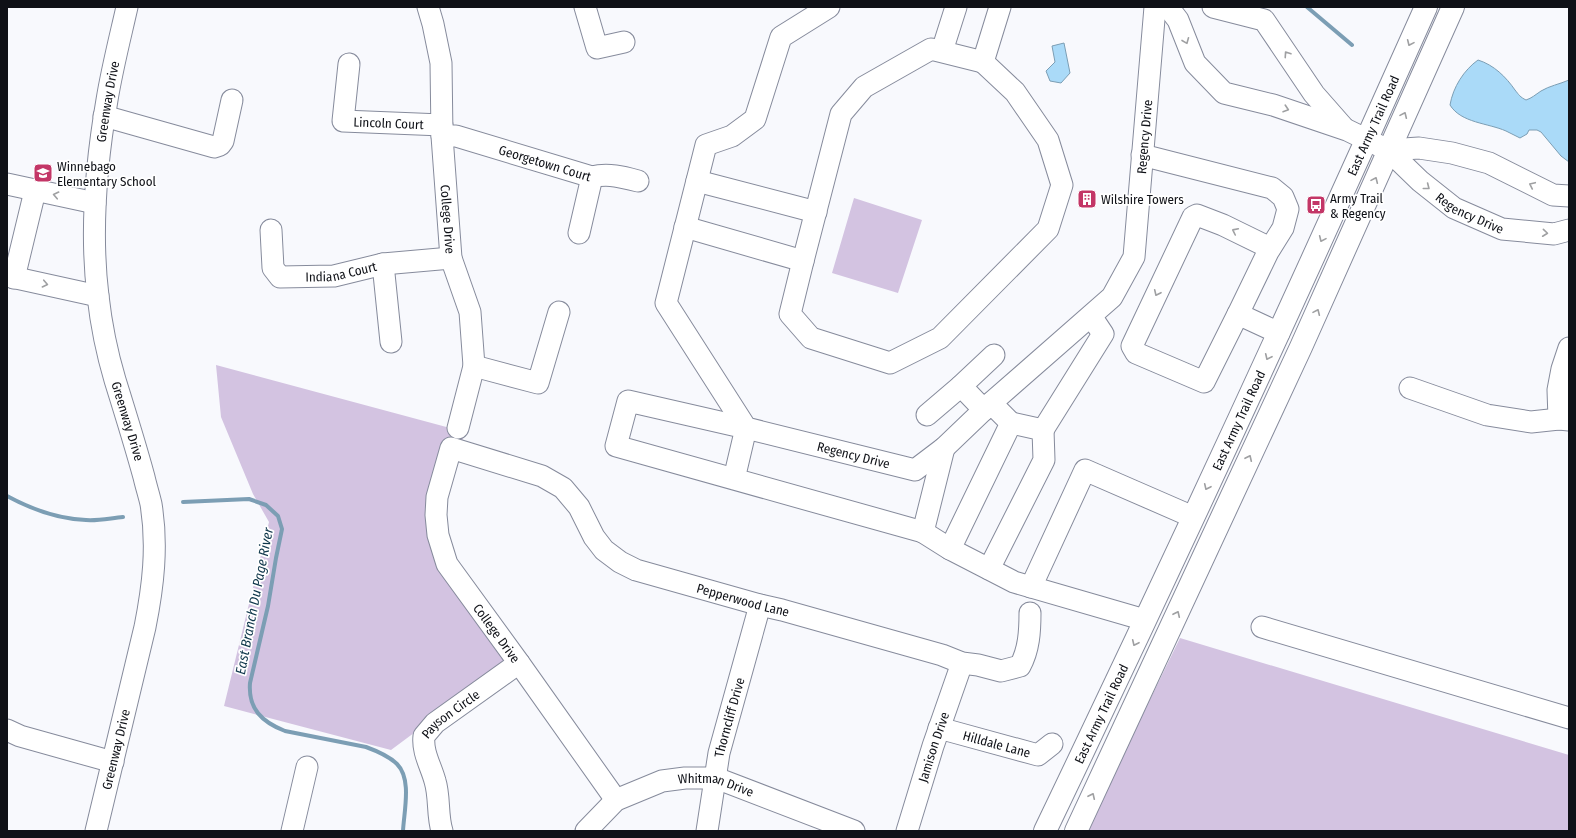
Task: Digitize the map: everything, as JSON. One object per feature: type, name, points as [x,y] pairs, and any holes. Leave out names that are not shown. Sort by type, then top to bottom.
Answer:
[{"type":"main road","name":"East Army Trail Road","points":[[1045,831],[1279,333],[1426,7]]},
{"type":"main road","name":"East Army Trail Road","points":[[1076,831],[1301,347],[1453,7]]},
{"type":"street","name":"Greenway Drive","points":[[96,831],[152,593],[154,544],[151,504],[137,449],[114,378],[98,296],[94,229],[96,180],[104,116],[127,7]]},
{"type":"street","name":"College Drive","points":[[428,7],[441,63],[442,131],[451,258],[470,312],[474,366],[458,428]]},
{"type":"street","points":[[585,7],[597,48],[624,42]]},
{"type":"street","points":[[734,479],[746,428],[666,303],[706,145],[732,136],[755,119],[781,37],[829,7]]},
{"type":"street","points":[[942,51],[956,7]]},
{"type":"street","points":[[983,62],[1000,7]]},
{"type":"street","name":"Regency Drive","points":[[746,428],[914,470],[944,448],[987,407],[1112,297],[1134,257],[1155,7]]},
{"type":"street","name":"Regency Drive","points":[[1168,7],[1178,20],[1195,64],[1224,93],[1273,105],[1345,129],[1367,139],[1388,150],[1420,181],[1454,208],[1502,229],[1554,234],[1569,230]]},
{"type":"street","name":"Regency Drive","points":[[1213,7],[1264,20],[1314,94],[1345,129]]},
{"type":"street","points":[[931,48],[942,51],[983,62],[1015,92],[1048,140],[1062,185],[1048,229],[940,338],[890,363],[810,338],[790,314],[841,114],[864,87],[931,48]]},
{"type":"street","name":"Lincoln Court","points":[[349,64],[343,121],[442,131]]},
{"type":"street","points":[[104,116],[214,147],[220,145],[223,141],[232,100]]},
{"type":"street","name":"Georgetown Court","points":[[442,131],[592,177],[579,233]]},
{"type":"street","points":[[1388,150],[1419,148],[1452,153],[1488,163],[1553,195],[1569,196]]},
{"type":"street","points":[[1142,155],[1272,188],[1283,197],[1288,208],[1282,228],[1270,248],[1204,382],[1136,353],[1132,346],[1192,217],[1197,215],[1224,225],[1270,248]]},
{"type":"street","points":[[592,177],[599,175],[613,175],[638,181]]},
{"type":"street","points":[[697,181],[816,212]]},
{"type":"street","points":[[7,184],[95,203]]},
{"type":"street","points":[[35,190],[10,277],[98,296]]},
{"type":"street","points":[[685,227],[803,260]]},
{"type":"street","name":"Indiana Court","points":[[271,230],[273,268],[280,277],[334,276],[383,264],[451,258]]},
{"type":"street","points":[[383,264],[392,342]]},
{"type":"street","points":[[474,366],[538,383],[558,312]]},
{"type":"street","points":[[1238,314],[1279,333]]},
{"type":"street","points":[[990,569],[1044,460],[1043,430],[1103,334],[1091,316]]},
{"type":"street","points":[[1410,388],[1487,415],[1531,422],[1564,420],[1558,390],[1562,369],[1569,348]]},
{"type":"street","points":[[927,415],[994,355]]},
{"type":"street","points":[[961,386],[987,407],[1012,424],[1043,430]]},
{"type":"street","points":[[746,428],[628,401],[616,446],[923,532],[950,549],[1014,582],[1145,620]]},
{"type":"street","points":[[950,549],[1012,424]]},
{"type":"street","name":"College Drive","points":[[451,448],[437,497],[436,515],[438,536],[447,564],[616,800]]},
{"type":"street","name":"Pepperwood Lane","points":[[451,448],[542,476],[562,488],[579,507],[594,537],[604,550],[620,562],[636,570],[760,606],[782,610],[934,653],[962,663],[978,665],[1001,671],[1020,666],[1024,659],[1030,631],[1030,613]]},
{"type":"street","points":[[923,532],[944,448]]},
{"type":"street","points":[[1031,587],[1085,470],[1193,517]]},
{"type":"street","name":"Thorncliff Drive","points":[[707,831],[719,752],[760,606]]},
{"type":"street","points":[[1262,627],[1569,718]]},
{"type":"street","name":"Payson Circle","points":[[442,831],[440,825],[437,789],[424,750],[424,736],[435,723],[519,663]]},
{"type":"street","name":"Jamison Drive","points":[[907,831],[939,728],[962,663]]},
{"type":"street","name":"Hilldale Lane","points":[[939,728],[1038,755],[1052,744]]},
{"type":"street","points":[[7,730],[20,736],[113,762]]},
{"type":"street","points":[[292,831],[307,767]]},
{"type":"street","name":"Whitman Drive","points":[[586,831],[616,800],[662,781],[685,778],[716,778],[854,831]]},
{"type":"shaded area","points":[[854,198],[922,220],[898,293],[832,273]]},
{"type":"shaded area","points":[[216,365],[465,432],[443,500],[449,562],[520,654],[391,750],[224,706],[269,522],[253,494],[221,417]]},
{"type":"shaded area","points":[[1180,638],[1569,755],[1569,831],[1086,831]]},
{"type":"water","points":[[1064,43],[1070,73],[1061,83],[1050,81],[1046,71],[1055,62],[1052,46]]},
{"type":"water","points":[[1478,60],[1484,62],[1499,72],[1520,96],[1526,100],[1544,89],[1569,80],[1569,162],[1561,156],[1541,132],[1537,130],[1529,130],[1527,134],[1520,138],[1499,128],[1475,122],[1461,116],[1455,111],[1450,105],[1456,85],[1468,69]]},
{"type":"waterway","points":[[1307,7],[1352,45]]},
{"type":"waterway","name":"East Branch Du Page River","points":[[7,496],[35,509],[65,518],[100,520],[123,517]]},
{"type":"waterway","name":"East Branch Du Page River","points":[[183,502],[249,499],[266,505],[278,516],[282,529],[268,606],[250,683],[251,700],[254,707],[263,719],[285,731],[366,747],[383,754],[394,761],[402,770],[406,787],[403,831]]},
{"type":"place","name":"Winnebago Elementary School","points":[[43,173]]},
{"type":"place","name":"Wilshire Towers","points":[[1087,199]]},
{"type":"place","name":"Army Trail & Regency","points":[[1316,205]]}]
